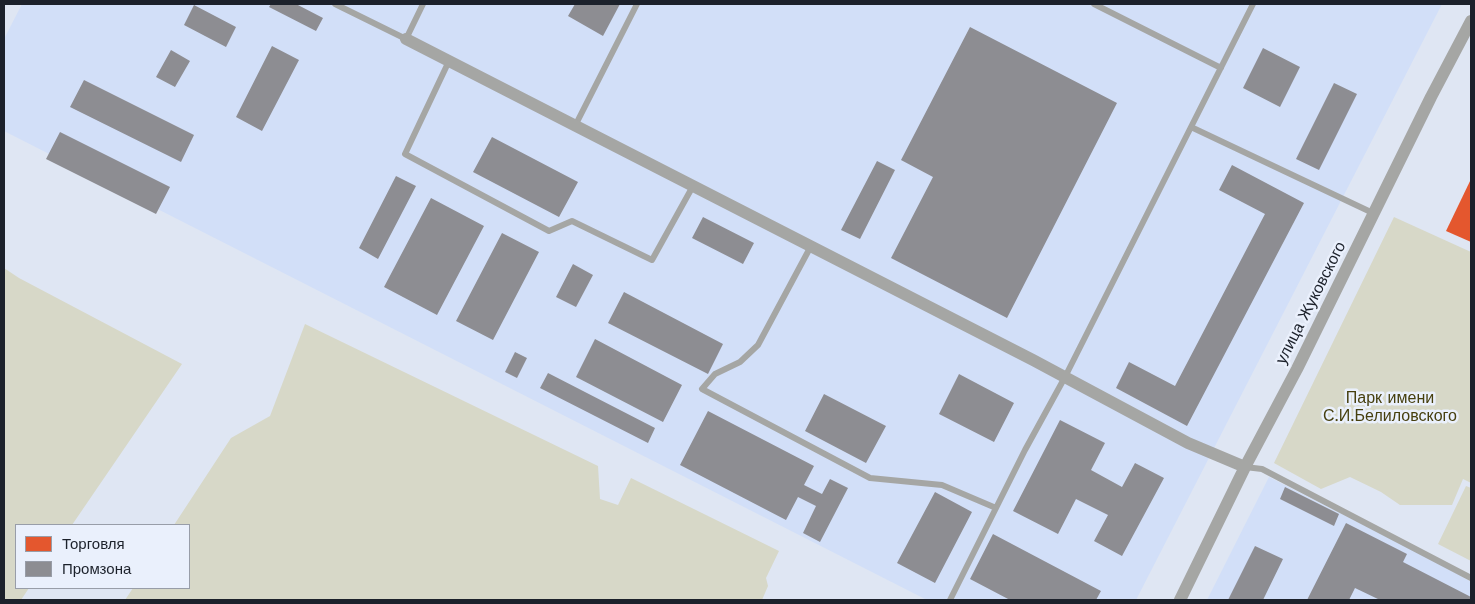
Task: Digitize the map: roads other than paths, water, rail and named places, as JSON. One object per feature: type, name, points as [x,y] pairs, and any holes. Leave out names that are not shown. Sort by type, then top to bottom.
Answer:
[{"type":"street","name":"улица Жуковского","points":[[1180,600],[1245,467],[1471,21]]},
{"type":"street","points":[[406,39],[1065,377],[1188,443],[1245,467]]},
{"type":"lane","points":[[335,4],[406,39],[423,4]]},
{"type":"lane","points":[[575,126],[638,4]]},
{"type":"lane","points":[[1094,4],[1221,68]]},
{"type":"lane","points":[[950,600],[1253,4]]},
{"type":"lane","points":[[449,61],[405,154],[549,231],[572,221],[652,260],[693,186]]},
{"type":"lane","points":[[1191,127],[1374,214]]},
{"type":"lane","points":[[811,246],[758,345],[740,362],[715,374],[702,389],[870,478],[942,486],[996,508]]},
{"type":"lane","points":[[1245,467],[1262,469],[1471,578]]},
{"type":"park label","name":"Парк имени С.И.Белиловского","points":[[1390,407]]}]
